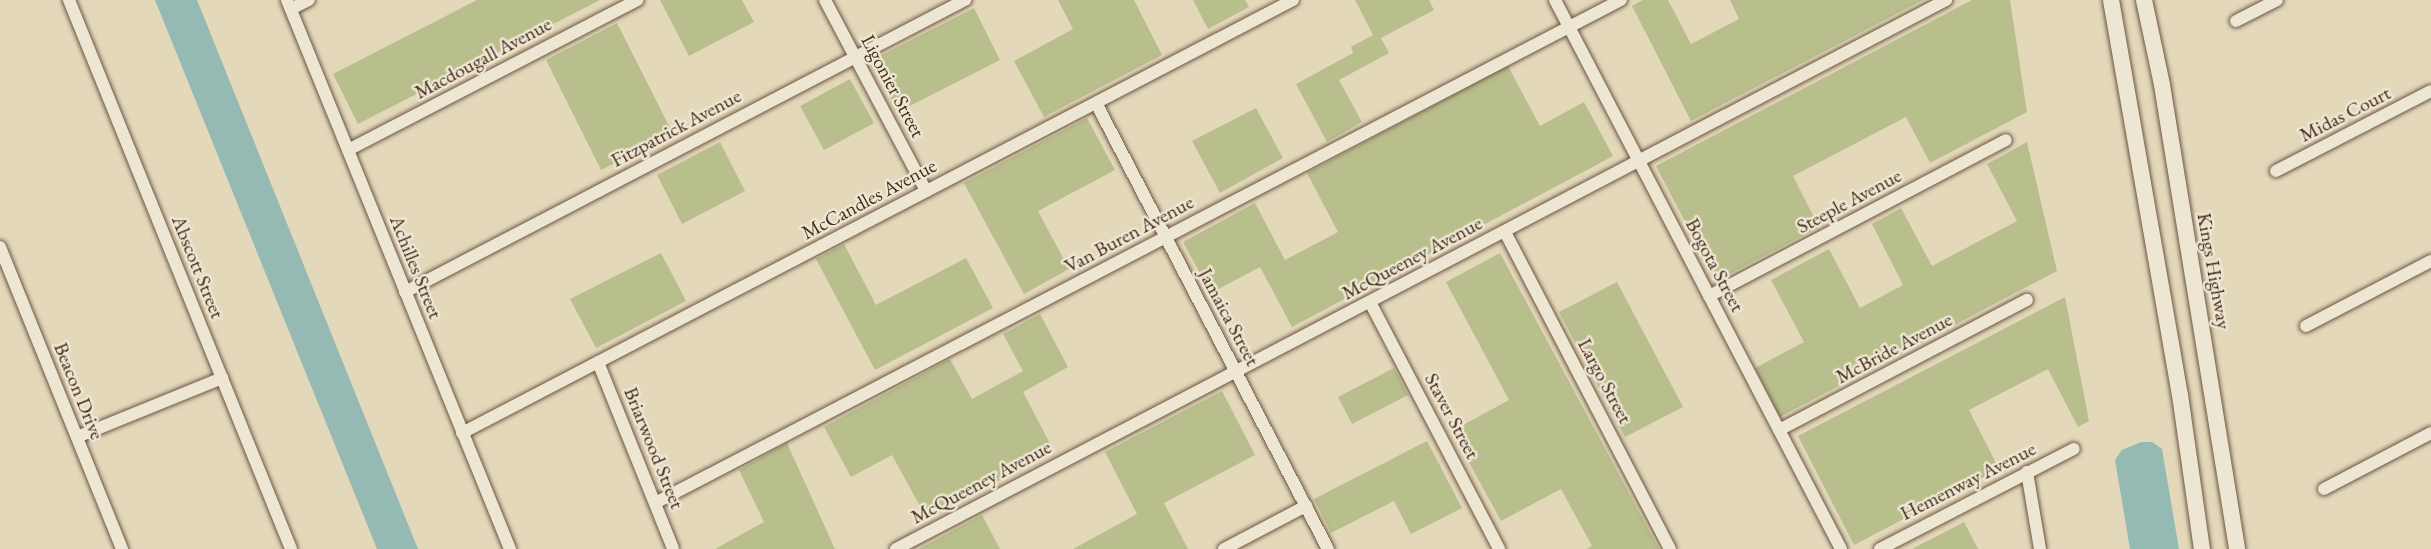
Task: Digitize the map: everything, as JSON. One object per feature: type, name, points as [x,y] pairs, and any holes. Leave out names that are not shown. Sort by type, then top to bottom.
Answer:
[{"type":"main road","points":[[2110,0],[2180,395],[2202,549]]},
{"type":"main road","name":"Kings Highway","points":[[2144,0],[2163,96],[2237,549]]},
{"type":"street","name":"Abscott Street","points":[[69,0],[291,549]]},
{"type":"street","points":[[289,5],[309,0]]},
{"type":"street","name":"Macdougall Avenue","points":[[348,150],[637,0]]},
{"type":"street","name":"Ligonier Street","points":[[825,0],[926,191]]},
{"type":"street","name":"Fitzpatrick Avenue","points":[[405,292],[965,0]]},
{"type":"street","name":"McCandles Avenue","points":[[462,433],[1293,0]]},
{"type":"street","name":"Bogota Street","points":[[1555,0],[1841,549]]},
{"type":"street","name":"Van Buren Avenue","points":[[655,503],[1621,0]]},
{"type":"street","name":"McQueeney Avenue","points":[[896,549],[1946,0]]},
{"type":"street","points":[[2236,21],[2277,0]]},
{"type":"street","name":"Achilles Street","points":[[289,5],[510,549]]},
{"type":"street","name":"Midas Court","points":[[2276,171],[2431,91]]},
{"type":"street","name":"Jamaica Street","points":[[1096,103],[1328,549]]},
{"type":"street","name":"Steeple Avenue","points":[[1709,296],[2007,140]]},
{"type":"street","name":"Largo Street","points":[[1505,232],[1670,549]]},
{"type":"street","name":"Beacon Drive","points":[[0,247],[120,548]]},
{"type":"street","points":[[2306,326],[2431,261]]},
{"type":"street","name":"McBride Avenue","points":[[1779,430],[2027,300]]},
{"type":"street","name":"Staver Street","points":[[1370,302],[1499,549]]},
{"type":"street","name":"Briarwood Street","points":[[597,362],[673,549]]},
{"type":"street","points":[[77,437],[222,378]]},
{"type":"street","points":[[2324,489],[2431,433]]},
{"type":"street","name":"Hemenway Avenue","points":[[1880,549],[2074,449]]},
{"type":"street","points":[[2027,472],[2040,549]]},
{"type":"street","points":[[1224,549],[1306,506]]},
{"type":"green space","points":[[477,0],[600,0],[358,124],[333,74]]},
{"type":"green space","points":[[660,0],[742,0],[754,22],[689,56]]},
{"type":"green space","points":[[1058,0],[1134,0],[1162,55],[1044,117],[1014,61],[1073,29]]},
{"type":"green space","points":[[1193,0],[1245,0],[1249,7],[1208,29]]},
{"type":"green space","points":[[1355,0],[1429,0],[1434,10],[1381,38],[1389,53],[1339,80],[1362,122],[1327,142],[1296,84],[1353,53],[1351,47],[1373,35]]},
{"type":"green space","points":[[1643,0],[1668,0],[1691,44],[1739,19],[1730,0],[1923,0],[1691,121],[1632,6]]},
{"type":"green space","points":[[1972,0],[2010,0],[2027,112],[1930,163],[1906,117],[1793,176],[1819,227],[1716,281],[1656,166]]},
{"type":"green space","points":[[974,8],[1000,60],[898,112],[872,60]]},
{"type":"green space","points":[[617,23],[673,134],[601,170],[546,60]]},
{"type":"green space","points":[[1508,66],[1540,126],[1584,102],[1613,156],[1292,327],[1260,267],[1211,293],[1183,242],[1255,203],[1285,260],[1338,232],[1307,173]]},
{"type":"green space","points":[[850,79],[874,123],[824,150],[800,106]]},
{"type":"green space","points":[[1256,108],[1283,158],[1220,193],[1192,141]]},
{"type":"green space","points":[[1087,118],[1115,170],[1038,211],[1069,269],[1024,294],[964,183]]},
{"type":"green space","points":[[720,142],[745,191],[682,224],[657,175]]},
{"type":"green space","points":[[2027,142],[2057,271],[1780,417],[1755,368],[1804,342],[1771,280],[1829,249],[1860,308],[1903,285],[1872,224],[1901,208],[1932,266],[2017,221],[1987,164]]},
{"type":"green space","points":[[844,244],[876,305],[966,258],[993,308],[875,370],[816,259]]},
{"type":"green space","points":[[661,253],[686,301],[596,348],[570,299]]},
{"type":"green space","points":[[1500,253],[1659,549],[1587,549],[1592,546],[1561,489],[1501,521],[1452,431],[1509,400],[1446,282]]},
{"type":"green space","points":[[1617,282],[1683,407],[1625,437],[1559,312]]},
{"type":"green space","points":[[2065,297],[2089,421],[2078,427],[2048,369],[1969,410],[1999,469],[1854,545],[1798,436]]},
{"type":"green space","points":[[1040,314],[1068,367],[1023,392],[1054,451],[927,519],[892,455],[851,477],[824,427],[950,359],[972,399],[1023,371],[1003,334]]},
{"type":"green space","points":[[1394,368],[1408,395],[1352,424],[1338,397]]},
{"type":"green space","points":[[1222,391],[1255,455],[1164,503],[1188,549],[1073,549],[1137,514],[1105,452]]},
{"type":"green space","points":[[1427,441],[1462,508],[1411,534],[1394,501],[1331,533],[1314,499]]},
{"type":"green space","points":[[787,443],[835,549],[715,549],[764,522],[739,470]]},
{"type":"green space","points":[[982,515],[1000,549],[919,549]]},
{"type":"green space","points":[[1964,522],[1978,549],[1912,549]]},
{"type":"water","points":[[155,0],[197,0],[418,549],[377,549]]},
{"type":"water","points":[[2141,442],[2152,442],[2162,449],[2179,549],[2130,549],[2115,460],[2122,450]]}]
